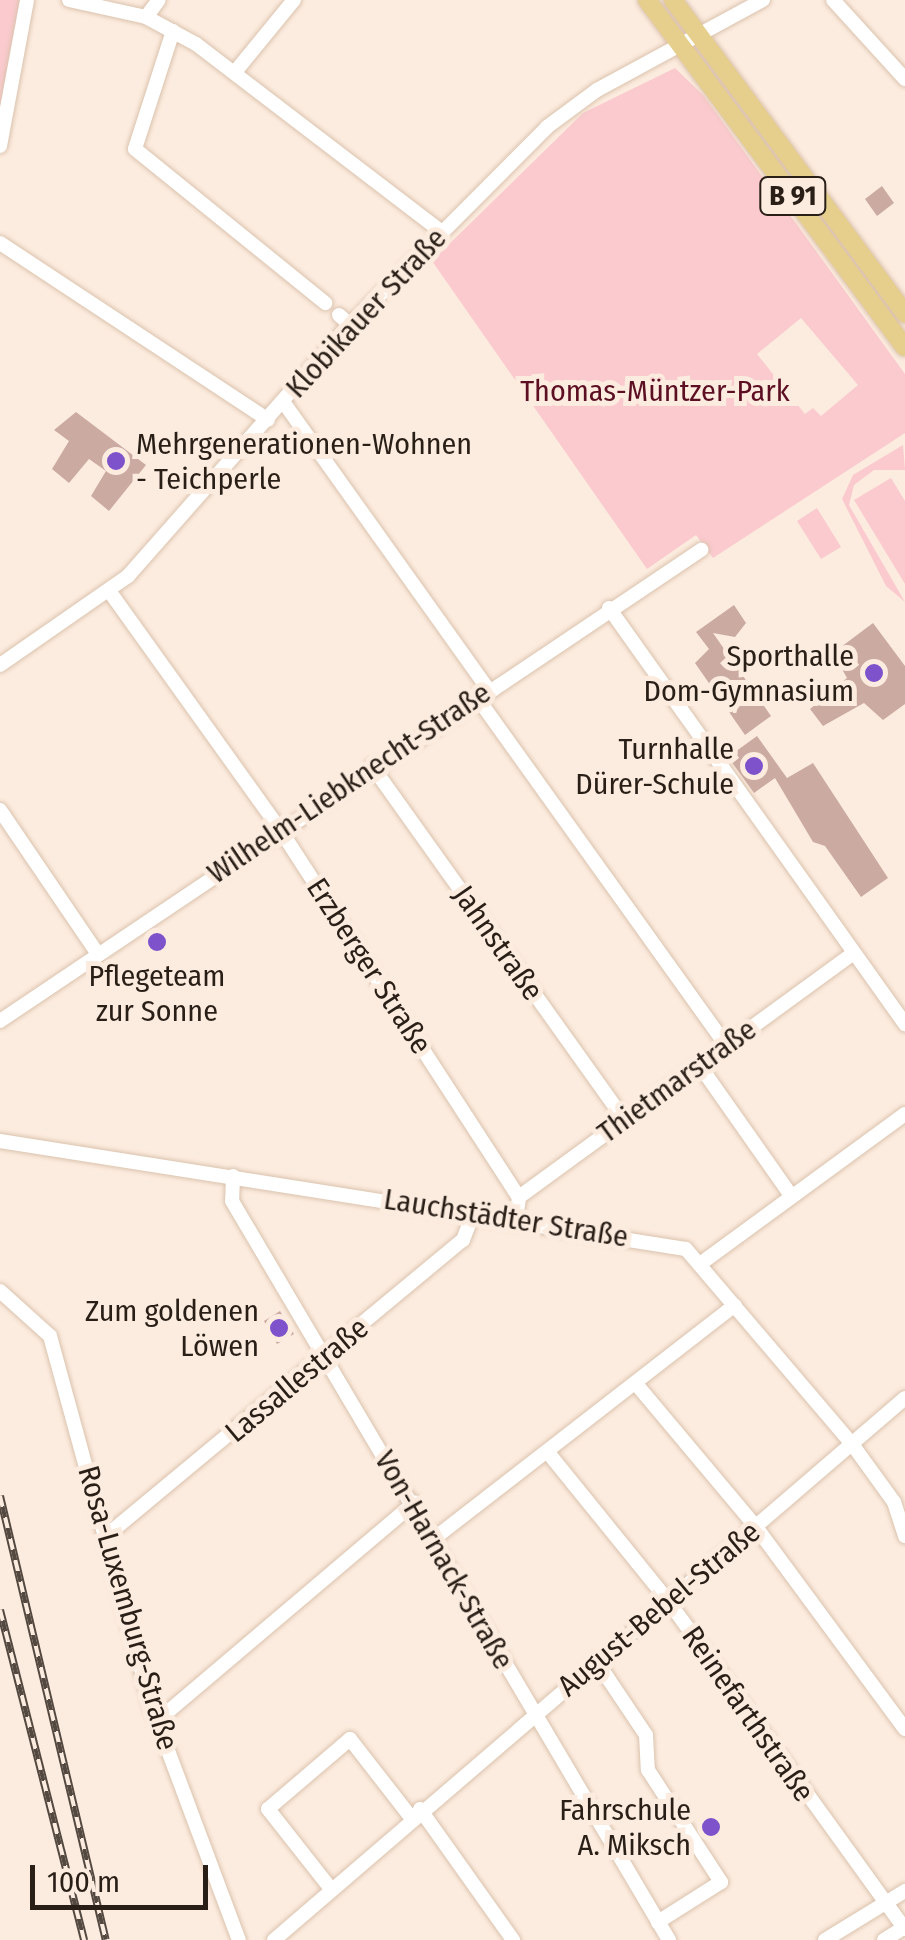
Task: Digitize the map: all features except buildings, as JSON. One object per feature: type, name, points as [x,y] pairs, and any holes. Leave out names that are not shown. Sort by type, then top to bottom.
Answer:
[{"type":"main road","name":"B 91","points":[[647,0],[905,346]]},
{"type":"main road","name":"B 91","points":[[673,0],[905,313]]},
{"type":"street","points":[[0,146],[27,0]]},
{"type":"street","points":[[69,0],[146,17],[173,31],[235,72],[441,231]]},
{"type":"street","points":[[146,17],[158,0]]},
{"type":"street","points":[[235,72],[294,0]]},
{"type":"street","name":"Klobikauer Straße","points":[[0,665],[110,592],[284,403],[344,320],[571,106],[763,0]]},
{"type":"street","points":[[834,0],[905,79]]},
{"type":"street","points":[[173,31],[135,149],[325,303]]},
{"type":"street","points":[[0,243],[268,420]]},
{"type":"street","points":[[284,403],[727,1046]]},
{"type":"street","name":"Wilhelm-Liebknecht-Straße","points":[[0,1021],[279,828],[701,550]]},
{"type":"street","name":"Erzberger Straße","points":[[110,592],[279,828],[519,1197]]},
{"type":"street","points":[[609,608],[905,1024]]},
{"type":"street","name":"Jahnstraße","points":[[372,766],[624,1119]]},
{"type":"street","points":[[0,810],[98,954]]},
{"type":"street","name":"Thietmarstraße","points":[[519,1197],[854,952]]},
{"type":"street","points":[[700,1066],[790,1194]]},
{"type":"street","points":[[700,1264],[790,1194],[905,1114]]},
{"type":"street","name":"Lauchstädter Straße","points":[[0,1141],[672,1244],[700,1264],[900,1504],[905,1536]]},
{"type":"street","name":"Von-Harnack-Straße","points":[[233,1176],[232,1201],[416,1502],[532,1717],[668,1940]]},
{"type":"street","points":[[516,1219],[519,1197]]},
{"type":"street","name":"Lassallestraße","points":[[106,1536],[463,1240],[474,1212]]},
{"type":"street","name":"Rosa-Luxemburg-Straße","points":[[0,1291],[50,1336],[157,1721],[239,1940]]},
{"type":"street","points":[[436,1537],[550,1454],[735,1305]]},
{"type":"street","points":[[637,1385],[756,1527],[905,1729]]},
{"type":"street","name":"August-Bebel-Straße","points":[[274,1940],[415,1813],[905,1398]]},
{"type":"street","name":"Reinefarthstraße","points":[[550,1454],[668,1602],[905,1928]]},
{"type":"street","points":[[157,1721],[416,1502]]},
{"type":"street","points":[[597,1662],[646,1735],[648,1770],[722,1882],[658,1922]]},
{"type":"street","points":[[331,1889],[268,1810],[350,1739],[415,1813],[513,1940]]},
{"type":"street","points":[[825,1940],[905,1892]]},
{"type":"street","points":[[884,1940],[905,1928]]},
{"type":"green space","points":[[0,0],[21,0],[0,115]]},
{"type":"green space","name":"Thomas-Müntzer-Park","points":[[675,68],[704,96],[905,374],[905,433],[713,558],[696,535],[647,569],[432,261],[583,113]],"holes":[[[801,318],[858,385],[821,416],[813,408],[805,414],[757,354]]]},
{"type":"green space","points":[[903,445],[905,470],[874,470],[854,485],[849,505],[905,602],[886,586],[842,499],[853,475]]},
{"type":"green space","points":[[891,478],[905,501],[905,584],[854,500]]},
{"type":"green space","points":[[817,508],[841,547],[821,559],[797,521]]},
{"type":"railway","points":[[0,1496],[106,1940]]},
{"type":"railway","points":[[0,1610],[84,1940]]},
{"type":"place","name":"Mehrgenerationen-Wohnen - Teichperle","points":[[116,461]]},
{"type":"place","name":"Sporthalle Dom-Gymnasium","points":[[874,673]]},
{"type":"place","name":"Turnhalle Dürer-Schule","points":[[754,766]]},
{"type":"place","name":"Pflegeteam zur Sonne","points":[[157,942]]},
{"type":"place","name":"Zum goldenen Löwen","points":[[279,1328]]},
{"type":"place","name":"Fahrschule A. Miksch","points":[[711,1827]]}]
